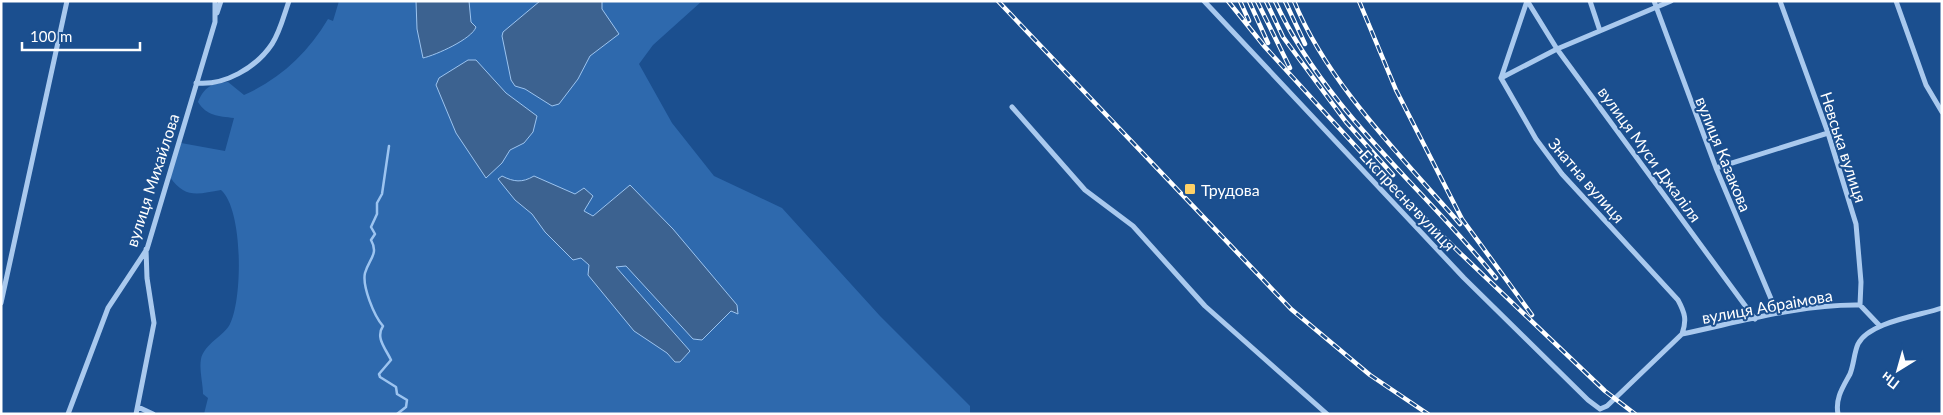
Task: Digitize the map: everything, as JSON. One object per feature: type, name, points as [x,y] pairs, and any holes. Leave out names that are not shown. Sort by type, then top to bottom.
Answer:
[{"type":"street","points":[[1,303],[67,1]]},
{"type":"street","name":"вулиця Михайлова","points":[[68,414],[108,308],[146,249],[216,13],[215,1]]},
{"type":"street","points":[[216,13],[221,1]]},
{"type":"street","points":[[196,83],[207,83],[236,75],[266,51],[277,35],[289,1]]},
{"type":"street","name":"Експресна вулиця","points":[[1204,1],[1464,278],[1588,400],[1600,409],[1607,406],[1682,334]]},
{"type":"street","points":[[1590,1],[1600,31]]},
{"type":"street","points":[[1501,78],[1557,49],[1600,31],[1655,4],[1671,1]]},
{"type":"street","name":"Невська вулиця","points":[[1780,1],[1828,133],[1856,224],[1861,282],[1860,305]]},
{"type":"street","points":[[1896,1],[1926,84],[1942,112]]},
{"type":"street","points":[[1501,78],[1527,2]]},
{"type":"street","name":"вулиця Муси Джаліля","points":[[1527,2],[1557,49],[1755,318]]},
{"type":"street","name":"вулиця Казакова","points":[[1655,4],[1716,168],[1777,313]]},
{"type":"street","name":"Знатна вулиця","points":[[1501,78],[1536,139],[1562,174],[1678,300],[1684,313],[1686,324],[1682,334]]},
{"type":"street","points":[[1012,107],[1084,190],[1134,226],[1205,306],[1326,414]]},
{"type":"street","points":[[1716,168],[1828,133]]},
{"type":"street","points":[[136,414],[154,323],[147,278],[146,249]]},
{"type":"street","name":"вулиця Абраімова","points":[[1682,334],[1777,313],[1838,305],[1860,305]]},
{"type":"street","points":[[1860,305],[1879,325]]},
{"type":"street","points":[[1838,414],[1839,395],[1852,368],[1857,345],[1864,335],[1879,325],[1942,308]]},
{"type":"street","points":[[138,407],[153,414]]},
{"type":"shaded area","points":[[339,1],[702,1],[653,45],[639,64],[672,123],[714,176],[782,208],[880,316],[970,406],[970,414],[204,414],[208,398],[203,394],[201,359],[210,344],[230,324],[237,295],[239,254],[234,215],[228,200],[221,190],[199,193],[187,192],[181,189],[170,177],[181,143],[225,151],[234,118],[209,113],[201,107],[198,102],[206,89],[217,83],[228,82],[244,95],[270,81],[302,54],[328,19],[333,21]]},
{"type":"shaded area","points":[[416,1],[469,1],[471,22],[476,27],[473,32],[461,41],[436,54],[423,58],[417,29]]},
{"type":"shaded area","points":[[540,1],[602,1],[602,9],[619,34],[590,56],[578,79],[559,104],[552,106],[525,89],[515,86],[511,80],[502,36],[503,32]]},
{"type":"shaded area","points":[[468,60],[476,60],[506,93],[537,116],[533,132],[524,143],[510,150],[502,163],[486,178],[456,133],[436,85],[439,78]]},
{"type":"shaded area","points":[[502,176],[518,181],[534,176],[575,194],[584,188],[593,196],[584,211],[593,216],[630,185],[673,229],[737,305],[738,314],[731,311],[702,340],[693,339],[626,266],[616,267],[690,351],[680,362],[675,362],[667,353],[634,331],[588,275],[589,265],[581,258],[573,260],[545,232],[532,214],[515,200],[498,179]]},
{"type":"waterway","points":[[389,146],[382,194],[377,203],[377,214],[371,227],[375,234],[371,240],[374,253],[365,273],[365,285],[376,315],[383,326],[380,335],[384,348],[391,360],[379,374],[380,377],[396,387],[397,394],[407,400],[406,407],[397,414]]},
{"type":"railway","points":[[998,1],[1291,309],[1370,375],[1428,414]]},
{"type":"railway","points":[[1228,1],[1265,47],[1391,185],[1605,391],[1635,414]]},
{"type":"railway","points":[[1240,1],[1249,21]]},
{"type":"railway","points":[[1249,1],[1268,43]]},
{"type":"railway","points":[[1257,1],[1290,68]]},
{"type":"railway","points":[[1266,1],[1283,37],[1346,122],[1393,175]]},
{"type":"railway","points":[[1275,1],[1296,40],[1320,77],[1347,112],[1496,278]]},
{"type":"railway","points":[[1285,1],[1305,44]]},
{"type":"railway","points":[[1294,1],[1308,31],[1346,90],[1368,119],[1460,224]]},
{"type":"railway","points":[[1359,1],[1396,90],[1462,219],[1532,315]]},
{"type":"place","name":"Трудова","points":[[1190,189]]}]
